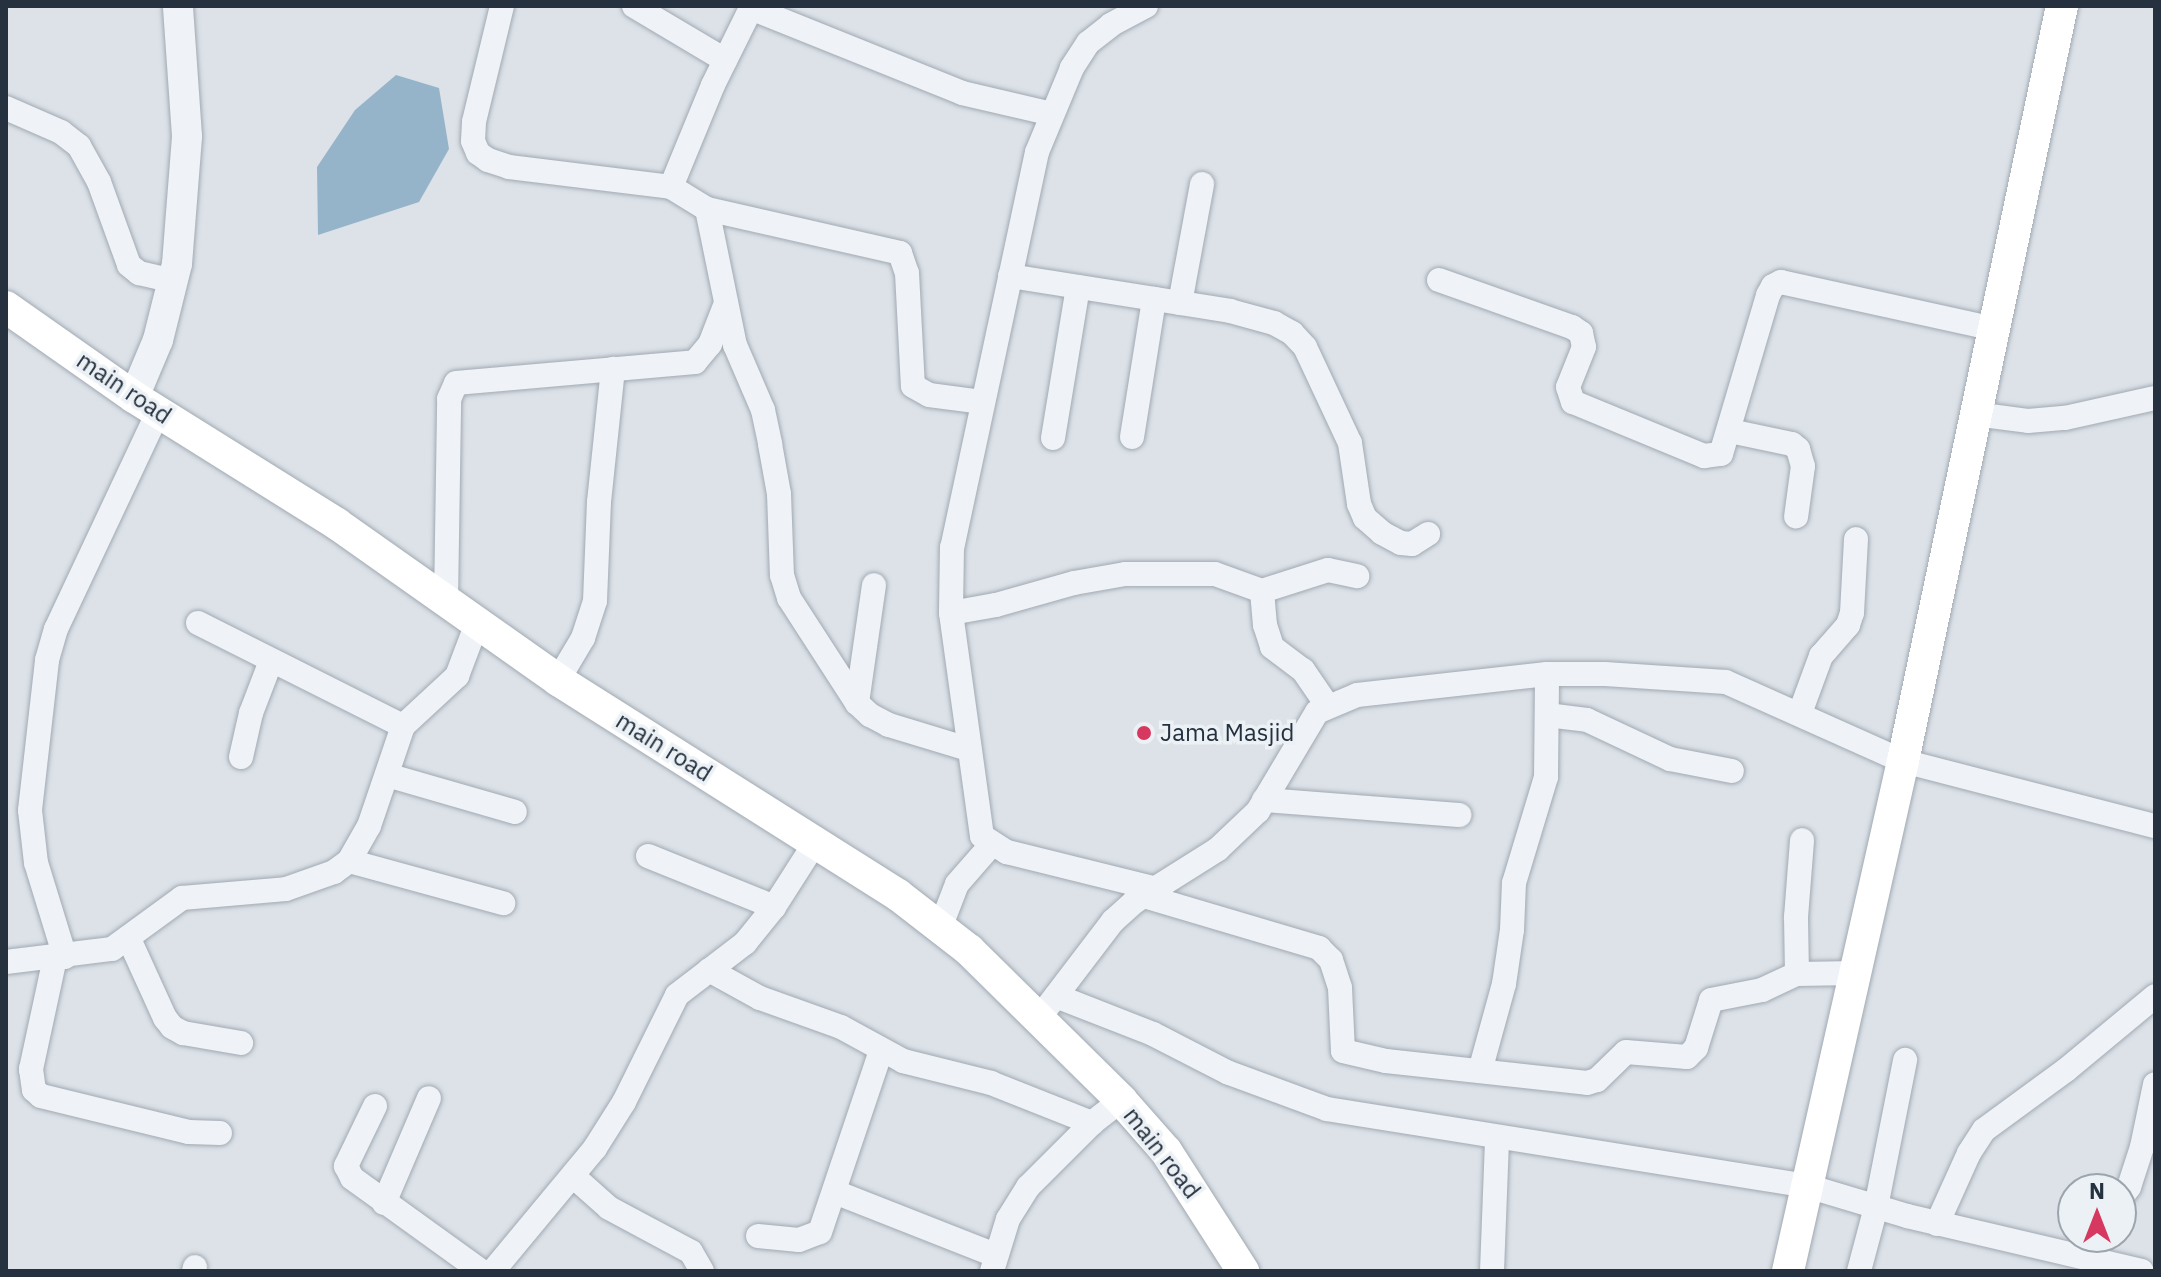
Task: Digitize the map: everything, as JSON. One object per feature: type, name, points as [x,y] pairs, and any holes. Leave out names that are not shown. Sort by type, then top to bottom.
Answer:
[{"type":"main road","points":[[1788,1271],[1903,761],[2062,6]]},
{"type":"main road","name":"main road","points":[[6,307],[146,404],[337,524],[558,680],[898,895],[1047,1007],[1166,1151],[1243,1271]]},
{"type":"street","points":[[178,6],[187,136],[174,281],[158,340],[146,404],[56,629],[47,660],[30,810],[36,863],[60,958],[31,1069],[34,1090],[41,1096],[189,1132],[220,1133]]},
{"type":"street","points":[[502,6],[474,122],[473,141],[478,153],[509,167],[671,187],[707,209],[900,253],[907,273],[913,386],[929,395],[982,402]]},
{"type":"street","points":[[634,6],[725,60]]},
{"type":"street","points":[[1146,6],[1111,25],[1088,43],[1072,68],[1037,152],[952,547],[951,613],[982,836],[991,845],[1319,948],[1331,960],[1340,988],[1341,1045],[1348,1054],[1587,1083],[1597,1080],[1626,1052],[1687,1057],[1696,1048],[1711,1000],[1762,990],[1797,974],[1856,973]]},
{"type":"street","points":[[671,187],[725,60],[752,7],[962,93],[1052,114]]},
{"type":"street","points":[[6,108],[61,132],[79,146],[99,182],[129,265],[139,273],[174,281]]},
{"type":"street","points":[[1180,303],[1202,184]]},
{"type":"street","points":[[707,209],[735,345],[763,410],[779,494],[782,575],[789,598],[857,703],[870,715],[889,725],[968,749]]},
{"type":"street","points":[[1010,276],[1180,303],[1274,323],[1292,333],[1305,347],[1350,443],[1359,504],[1365,518],[1382,533],[1401,543],[1412,544],[1428,534]]},
{"type":"street","points":[[1439,280],[1572,327],[1581,333],[1584,347],[1568,387],[1573,402],[1581,408],[1704,456],[1721,454],[1768,295],[1773,286],[1781,282],[1994,329]]},
{"type":"street","points":[[1053,438],[1078,287]]},
{"type":"street","points":[[1132,437],[1154,299]]},
{"type":"street","points":[[446,601],[449,399],[456,383],[695,362],[710,344],[726,303]]},
{"type":"street","points":[[558,680],[583,638],[595,601],[599,502],[613,369]]},
{"type":"street","points":[[1975,414],[2028,421],[2065,418],[2155,398]]},
{"type":"street","points":[[1730,431],[1792,444],[1798,449],[1803,466],[1796,517]]},
{"type":"street","points":[[1800,713],[1821,656],[1848,625],[1852,613],[1856,539]]},
{"type":"street","points":[[951,613],[1125,574],[1215,574],[1262,591],[1328,570],[1357,576]]},
{"type":"street","points":[[857,703],[874,585]]},
{"type":"street","points":[[1262,591],[1265,625],[1272,647],[1303,670],[1327,705]]},
{"type":"street","points":[[198,623],[403,726]]},
{"type":"street","points":[[6,962],[60,958],[112,949],[182,898],[286,889],[334,872],[349,861],[369,826],[403,726],[457,676],[477,623]]},
{"type":"street","points":[[241,757],[251,713],[271,661]]},
{"type":"street","points":[[2142,1271],[1937,1224],[1807,1186],[1497,1139],[1327,1109],[1255,1083],[1153,1034],[1047,1007],[1113,921],[1218,849],[1258,811],[1304,729],[1327,705],[1357,695],[1547,674],[1605,674],[1726,682],[1903,761],[2155,826]]},
{"type":"street","points":[[1480,1071],[1504,984],[1512,930],[1514,883],[1546,777],[1547,674]]},
{"type":"street","points":[[1547,715],[1587,720],[1662,756],[1732,771]]},
{"type":"street","points":[[387,775],[515,812]]},
{"type":"street","points":[[1264,800],[1459,815]]},
{"type":"street","points":[[1797,974],[1796,917],[1802,840]]},
{"type":"street","points":[[493,1271],[595,1148],[624,1102],[677,995],[745,943],[774,907],[815,843]]},
{"type":"street","points":[[940,928],[957,884],[991,845]]},
{"type":"street","points":[[648,856],[774,907]]},
{"type":"street","points":[[349,861],[503,903]]},
{"type":"street","points":[[129,939],[172,1027],[183,1033],[241,1043]]},
{"type":"street","points":[[709,970],[760,998],[841,1027],[903,1061],[991,1083],[1092,1123]]},
{"type":"street","points":[[1937,1224],[1969,1153],[1984,1130],[2066,1070],[2155,996]]},
{"type":"street","points":[[758,1236],[811,1238],[820,1232],[881,1051]]},
{"type":"street","points":[[1859,1271],[1876,1207],[1905,1060]]},
{"type":"street","points":[[2134,1173],[2155,1084]]},
{"type":"street","points":[[384,1203],[429,1098]]},
{"type":"street","points":[[835,1192],[994,1263],[1008,1219],[1028,1187],[1092,1123],[1121,1100]]},
{"type":"street","points":[[375,1106],[346,1166],[352,1178],[481,1271]]},
{"type":"street","points":[[1492,1271],[1497,1139]]},
{"type":"street","points":[[573,1176],[609,1208],[691,1252],[702,1271]]},
{"type":"street","points":[[2088,1260],[2091,1253]]},
{"type":"water","points":[[396,75],[439,88],[449,149],[419,202],[318,235],[317,167],[355,110]]},
{"type":"place","name":"Jama Masjid","points":[[1144,733]]}]
